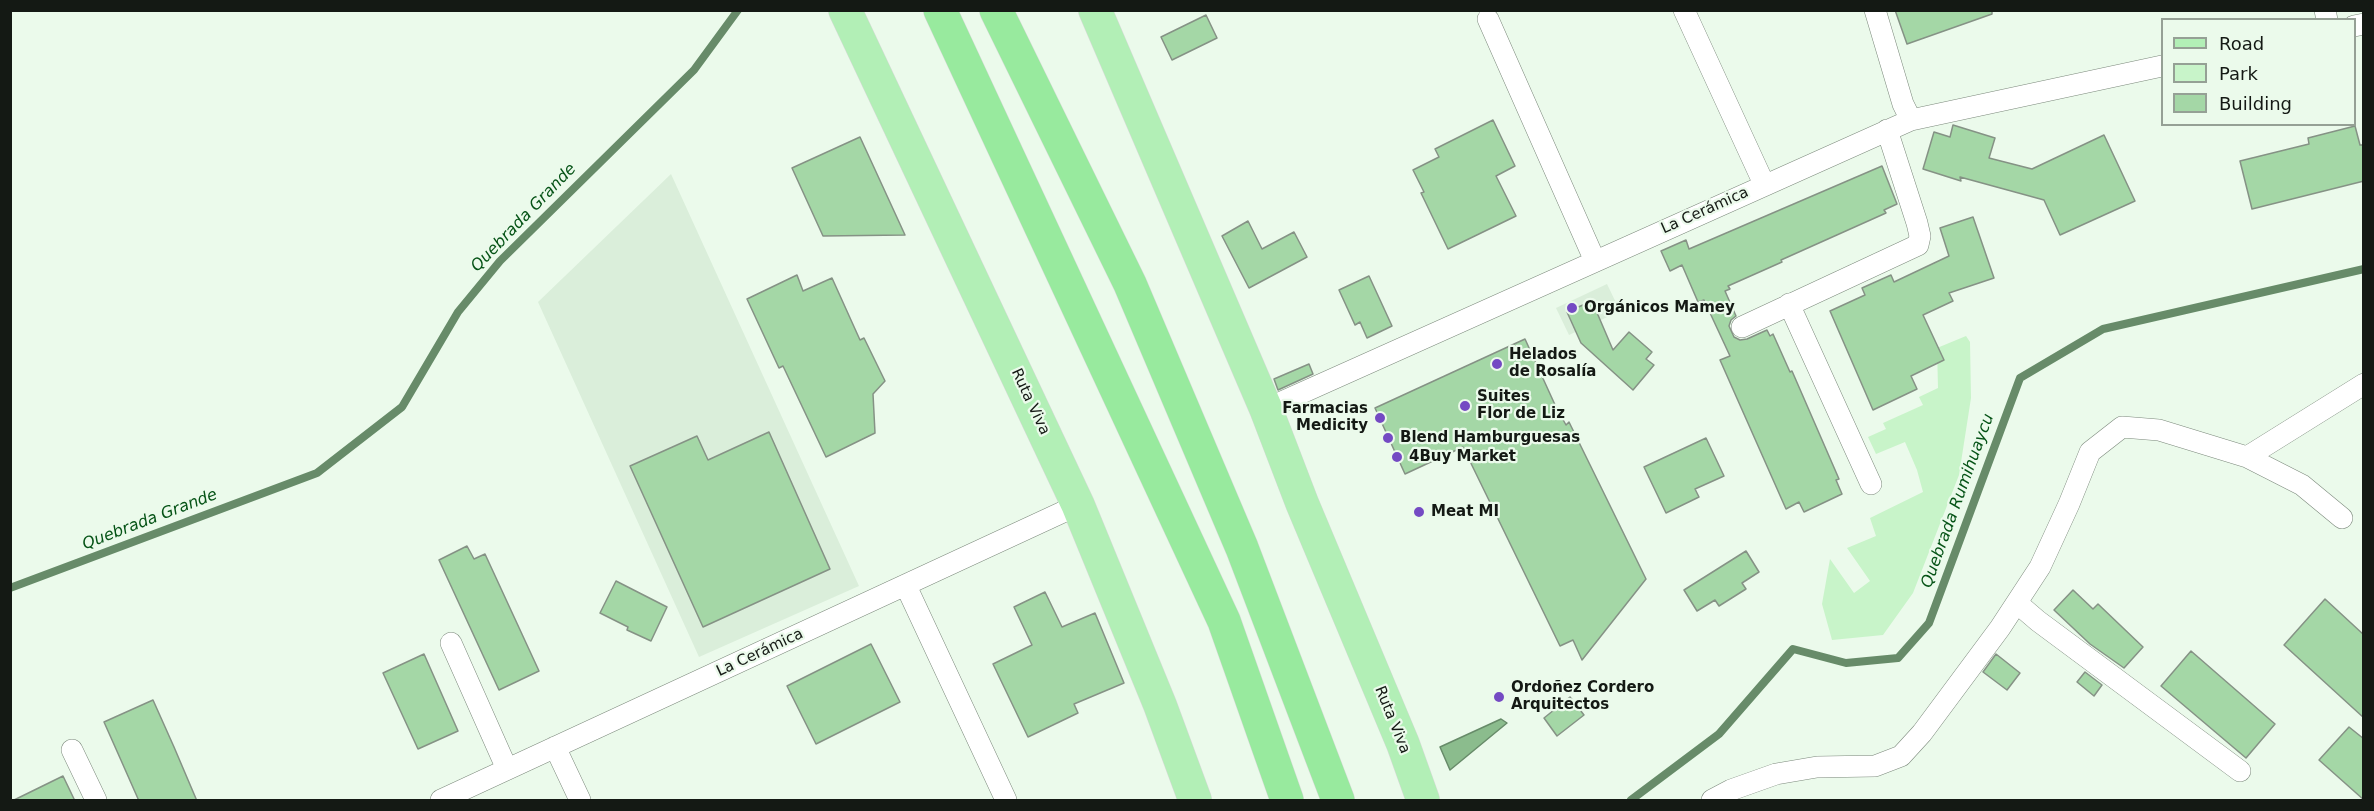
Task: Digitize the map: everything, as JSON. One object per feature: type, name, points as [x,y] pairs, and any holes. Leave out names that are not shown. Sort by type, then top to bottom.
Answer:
[{"type":"highway","points":[[940,10],[1224,621],[1287,801]]},
{"type":"highway","points":[[996,10],[1135,295],[1242,549],[1338,801]]},
{"type":"main road","name":"Ruta Viva","points":[[845,10],[1078,505],[1160,705],[1195,801]]},
{"type":"main road","name":"Ruta Viva","points":[[1095,10],[1266,409],[1302,503],[1403,744],[1423,801]]},
{"type":"street","points":[[1684,10],[1764,184]]},
{"type":"street","points":[[1875,10],[1903,104],[1911,120]]},
{"type":"street","points":[[1488,19],[1594,261]]},
{"type":"street","name":"La Cerámica","points":[[1266,409],[1911,120],[2161,66]]},
{"type":"street","points":[[1742,327],[1918,245],[1920,236],[1917,224],[1887,130]]},
{"type":"street","points":[[1789,304],[1871,483]]},
{"type":"street","points":[[2247,457],[2364,384]]},
{"type":"street","points":[[1712,801],[1731,790],[1776,774],[1817,767],[1875,766],[1901,756],[1922,733],[2000,628],[2040,567],[2090,452],[2122,427],[2159,430],[2247,457],[2302,485],[2342,518]]},
{"type":"street","name":"La Cerámica","points":[[447,799],[507,769],[1078,505]]},
{"type":"street","points":[[906,586],[1006,801]]},
{"type":"street","points":[[2017,603],[2240,771]]},
{"type":"street","points":[[451,643],[507,769]]},
{"type":"street","points":[[555,747],[580,801]]},
{"type":"street","points":[[72,750],[96,801]]},
{"type":"shaded area","points":[[671,174],[859,586],[699,657],[538,302]]},
{"type":"shaded area","points":[[1607,284],[1620,311],[1569,335],[1556,308]]},
{"type":"shaded area","points":[[1501,719],[1507,723],[1450,770],[1440,747]]},
{"type":"green space","points":[[1966,336],[1970,342],[1971,398],[1959,475],[1913,593],[1883,635],[1832,640],[1822,604],[1830,559],[1854,593],[1870,581],[1847,548],[1876,536],[1870,518],[1923,492],[1917,470],[1905,442],[1876,454],[1868,437],[1886,429],[1883,423],[1923,405],[1919,397],[1938,388],[1937,348]]},
{"type":"building","points":[[1895,10],[1992,10],[1992,14],[1907,44]]},
{"type":"building","points":[[1206,15],[1217,38],[1172,60],[1161,37]]},
{"type":"building","points":[[1493,120],[1515,166],[1496,176],[1516,216],[1448,249],[1421,193],[1424,192],[1413,170],[1439,157],[1435,149]]},
{"type":"building","points":[[1953,125],[1995,138],[1989,158],[2032,169],[2104,135],[2135,201],[2060,235],[2044,200],[1960,177],[1961,181],[1923,169],[1934,132],[1950,137]]},
{"type":"building","points":[[2355,126],[2360,145],[2364,145],[2364,181],[2252,209],[2240,161],[2309,144],[2308,138]]},
{"type":"building","points":[[860,137],[905,235],[823,236],[792,168]]},
{"type":"building","points":[[1882,166],[1897,204],[1884,210],[1886,213],[1781,260],[1782,262],[1728,286],[1730,289],[1725,291],[1736,316],[1731,320],[1729,326],[1734,337],[1740,340],[1747,339],[1767,330],[1770,336],[1773,334],[1790,372],[1792,371],[1839,479],[1836,480],[1842,494],[1804,512],[1799,502],[1786,509],[1720,360],[1730,356],[1704,300],[1698,302],[1682,265],[1670,271],[1661,251],[1686,240],[1689,249]]},
{"type":"building","points":[[1973,217],[1994,278],[1949,293],[1953,301],[1923,315],[1944,360],[1911,376],[1917,389],[1873,410],[1830,311],[1865,295],[1862,288],[1891,275],[1894,282],[1949,256],[1940,228]]},
{"type":"building","points":[[1248,221],[1262,249],[1294,232],[1307,257],[1249,288],[1222,236]]},
{"type":"building","points":[[797,275],[803,291],[832,278],[860,340],[864,338],[885,381],[873,394],[875,433],[826,457],[783,366],[779,368],[747,299]]},
{"type":"building","points":[[1369,276],[1392,326],[1367,338],[1360,322],[1355,325],[1339,290]]},
{"type":"building","points":[[1592,301],[1613,350],[1629,332],[1652,352],[1646,359],[1654,365],[1633,390],[1581,343],[1567,312]]},
{"type":"building","points":[[1525,339],[1556,407],[1566,425],[1569,422],[1646,579],[1582,660],[1573,640],[1560,646],[1463,447],[1405,474],[1375,408]]},
{"type":"building","points":[[1309,364],[1313,374],[1278,390],[1274,379]]},
{"type":"building","points":[[769,432],[830,569],[703,627],[630,466],[697,436],[708,460]]},
{"type":"building","points":[[1706,438],[1724,476],[1695,489],[1699,497],[1666,513],[1644,467]]},
{"type":"building","points":[[467,546],[474,559],[485,554],[539,671],[499,690],[439,560]]},
{"type":"building","points":[[1746,551],[1759,572],[1742,583],[1746,589],[1719,606],[1715,600],[1697,611],[1684,590]]},
{"type":"building","points":[[616,581],[667,607],[651,641],[627,630],[628,627],[600,613]]},
{"type":"building","points":[[2073,590],[2093,609],[2098,604],[2143,647],[2124,668],[2090,644],[2054,610]]},
{"type":"building","points":[[1045,592],[1062,627],[1095,613],[1124,683],[1074,704],[1078,713],[1028,737],[993,664],[1032,645],[1014,607]]},
{"type":"building","points":[[2325,599],[2364,635],[2364,718],[2284,645]]},
{"type":"building","points":[[871,644],[900,702],[816,744],[787,686]]},
{"type":"building","points":[[2191,651],[2275,724],[2246,758],[2161,686]]},
{"type":"building","points":[[424,654],[458,731],[418,749],[383,673]]},
{"type":"building","points":[[1996,654],[2020,673],[2007,690],[1983,672]]},
{"type":"building","points":[[2085,672],[2102,685],[2094,696],[2077,682]]},
{"type":"building","points":[[1570,697],[1584,715],[1557,736],[1544,718]]},
{"type":"building","points":[[153,700],[197,801],[139,801],[104,722]]},
{"type":"building","points":[[2349,727],[2364,739],[2364,800],[2319,760]]},
{"type":"building","points":[[63,776],[75,801],[12,801]]},
{"type":"waterway","name":"Quebrada Grande","points":[[10,588],[317,473],[402,407],[458,312],[500,261],[694,70],[738,10]]},
{"type":"waterway","name":"Quebrada Rumihuaycu","points":[[1631,800],[1719,734],[1793,649],[1846,663],[1898,658],[1929,623],[2020,378],[2103,329],[2364,269]]},
{"type":"place","name":"Orgánicos Mamey","points":[[1572,308]]},
{"type":"place","name":"Helados de Rosalía","points":[[1497,364]]},
{"type":"place","name":"Suites Flor de Liz","points":[[1465,406]]},
{"type":"place","name":"Farmacias Medicity","points":[[1380,418]]},
{"type":"place","name":"Blend Hamburguesas","points":[[1388,438]]},
{"type":"place","name":"4Buy Market","points":[[1397,457]]},
{"type":"place","name":"Meat MI","points":[[1419,512]]},
{"type":"place","name":"Ordoñez Cordero Arquitectos","points":[[1499,697]]}]
